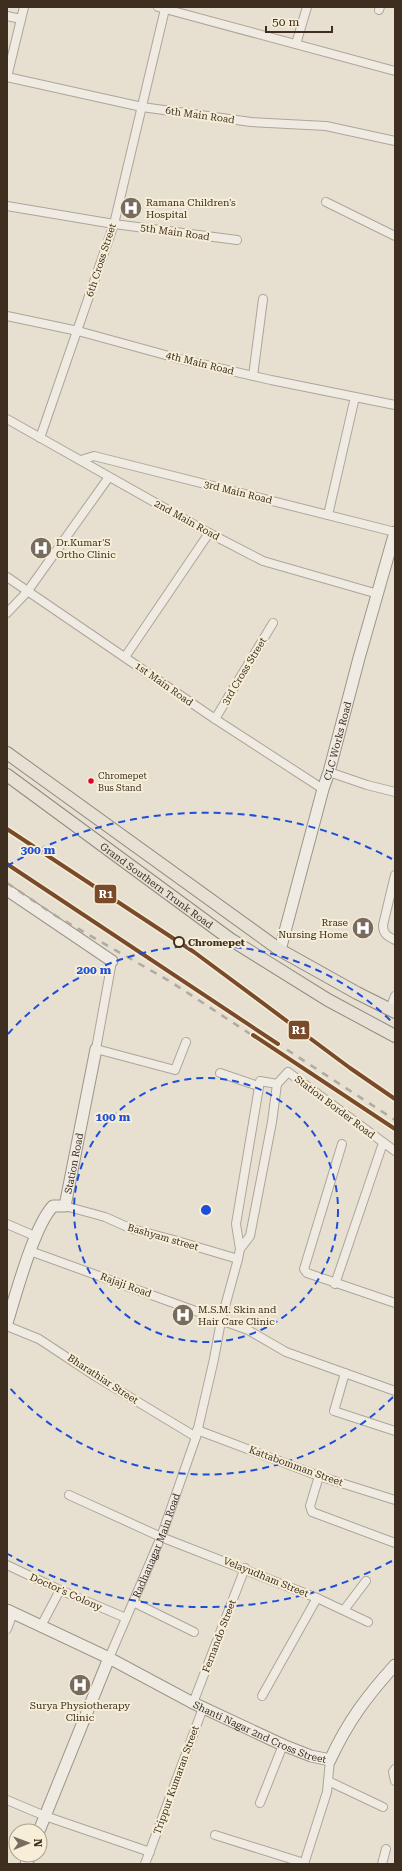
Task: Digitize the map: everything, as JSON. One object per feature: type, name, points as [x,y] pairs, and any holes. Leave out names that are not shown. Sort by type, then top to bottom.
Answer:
[{"type":"main road","name":"Grand Southern Trunk Road","points":[[7,753],[280,950],[357,993],[392,1010]]},
{"type":"main road","name":"Grand Southern Trunk Road","points":[[7,775],[230,939],[328,1000],[395,1036]]},
{"type":"street","points":[[7,77],[24,7]]},
{"type":"street","points":[[296,44],[307,7]]},
{"type":"street","points":[[162,8],[395,71]]},
{"type":"street","name":"6th Cross Street","points":[[40,438],[114,224],[142,107],[162,8]]},
{"type":"street","points":[[7,16],[21,19]]},
{"type":"street","name":"6th Main Road","points":[[7,77],[142,107],[251,122],[326,126],[395,141]]},
{"type":"street","points":[[326,202],[395,236]]},
{"type":"street","name":"5th Main Road","points":[[7,206],[114,224],[237,240]]},
{"type":"street","points":[[253,376],[264,299]]},
{"type":"street","name":"4th Main Road","points":[[7,316],[78,331],[180,359],[253,376],[395,405]]},
{"type":"street","points":[[328,515],[355,397]]},
{"type":"street","name":"2nd Main Road","points":[[7,420],[81,460],[209,533],[263,561],[378,594]]},
{"type":"street","name":"3rd Main Road","points":[[81,460],[94,456],[395,532]]},
{"type":"street","points":[[7,613],[27,592],[110,477]]},
{"type":"street","name":"CLC Works Road","points":[[280,950],[359,658],[395,532]]},
{"type":"street","points":[[125,657],[209,533]]},
{"type":"street","name":"1st Main Road","points":[[7,577],[215,719],[323,789]]},
{"type":"street","name":"3rd Cross Street","points":[[215,719],[273,623]]},
{"type":"street","points":[[329,772],[367,786],[395,792]]},
{"type":"street","points":[[395,875],[383,925],[383,931],[386,936],[395,940]]},
{"type":"street","points":[[7,890],[112,961]]},
{"type":"street","name":"Station Road","points":[[7,1323],[30,1251],[48,1212],[53,1206],[65,1206],[112,961]]},
{"type":"street","points":[[392,1010],[395,996]]},
{"type":"street","points":[[96,1048],[175,1070],[186,1042]]},
{"type":"street","name":"Station Border Road","points":[[277,1084],[288,1072],[383,1144],[395,1151]]},
{"type":"street","points":[[220,1073],[258,1086]]},
{"type":"street","points":[[260,1081],[277,1084],[272,1122],[250,1236],[240,1248],[236,1224],[260,1081]]},
{"type":"street","points":[[342,1144],[304,1269],[307,1273],[335,1284],[395,1303]]},
{"type":"street","points":[[335,1284],[383,1144]]},
{"type":"street","name":"Bashyam street","points":[[65,1206],[105,1217],[132,1229],[238,1259]]},
{"type":"street","points":[[7,1224],[36,1237]]},
{"type":"street","name":"Radhanagar Main Road","points":[[42,1823],[109,1658],[161,1537],[197,1434],[221,1321],[240,1248]]},
{"type":"street","name":"Rajaji Road","points":[[30,1251],[248,1330],[286,1352],[395,1391]]},
{"type":"street","name":"Bharathiar Street","points":[[7,1326],[39,1339],[65,1354],[95,1376],[197,1434]]},
{"type":"street","points":[[345,1373],[334,1411],[395,1431]]},
{"type":"street","name":"Kattabomman Street","points":[[197,1434],[395,1500]]},
{"type":"street","points":[[320,1476],[310,1506],[312,1512],[395,1543]]},
{"type":"street","name":"Velayudham Street","points":[[69,1495],[161,1537],[245,1568],[317,1598],[368,1622]]},
{"type":"street","name":"Doctor's Colony","points":[[7,1565],[60,1590],[126,1618]]},
{"type":"street","name":"Fernando Street","points":[[198,1705],[245,1568]]},
{"type":"street","points":[[344,1610],[366,1581]]},
{"type":"street","points":[[41,1626],[60,1590]]},
{"type":"street","points":[[262,1696],[317,1598]]},
{"type":"street","points":[[133,1602],[194,1632]]},
{"type":"street","points":[[7,1629],[10,1611]]},
{"type":"street","name":"Shanti Nagar 2nd Cross Street","points":[[10,1611],[109,1658],[198,1705],[283,1745],[311,1756],[330,1760],[343,1732],[364,1701],[395,1665]]},
{"type":"street","name":"Trippur Kumaran Street","points":[[145,1864],[198,1705]]},
{"type":"street","points":[[260,1803],[283,1745]]},
{"type":"street","points":[[215,1835],[304,1864],[327,1792],[330,1760]]},
{"type":"street","points":[[395,1769],[393,1772],[395,1781]]},
{"type":"street","points":[[328,1781],[383,1807]]},
{"type":"street","points":[[7,1800],[45,1816],[150,1852]]},
{"type":"street","points":[[382,1864],[386,1849]]},
{"type":"railway","points":[[7,864],[206,997],[395,1120]]},
{"type":"railway","points":[[7,883],[56,916],[171,982],[395,1129]]},
{"type":"transit line","name":"R1","points":[[7,829],[194,952],[350,1068],[395,1099]]},
{"type":"transit line","name":"R1","points":[[7,864],[278,1044]]},
{"type":"transit line","name":"R1","points":[[253,1035],[395,1129]]},
{"type":"place","name":"Ramana Children's Hospital","points":[[131,208]]},
{"type":"place","name":"Dr.Kumar'S Ortho Clinic","points":[[41,548]]},
{"type":"place","name":"Chromepet Bus Stand","points":[[91,781]]},
{"type":"place","name":"Rrase Nursing Home","points":[[363,928]]},
{"type":"place","name":"Chromepet","points":[[179,942]]},
{"type":"place","name":"M.S.M. Skin and Hair Care Clinic","points":[[183,1315]]},
{"type":"place","name":"Surya Physiotherapy Clinic","points":[[80,1685]]}]
